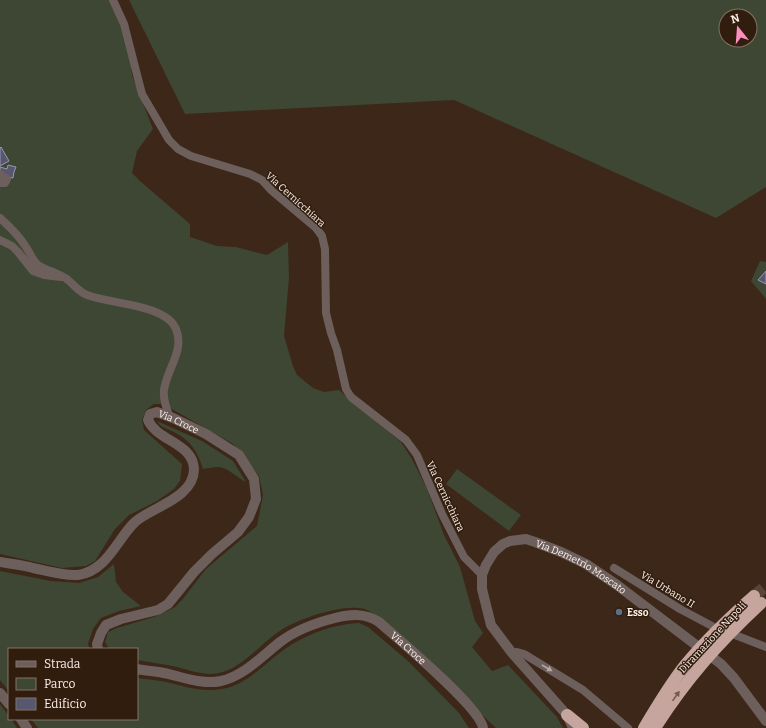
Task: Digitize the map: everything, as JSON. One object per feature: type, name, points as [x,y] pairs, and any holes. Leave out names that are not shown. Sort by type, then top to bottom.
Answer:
[{"type":"highway","name":"Diramazione Napoli","points":[[644,728],[667,690],[687,663],[720,628],[757,599],[700,664],[683,686],[655,728]]},
{"type":"highway","points":[[567,715],[583,728]]},
{"type":"street","name":"Via Cernicchiara","points":[[113,0],[124,24],[142,94],[169,140],[178,149],[191,156],[250,174],[262,180],[272,192],[316,228],[322,236],[324,249],[326,313],[337,350],[346,389],[351,397],[406,440],[414,450],[442,514],[464,557],[482,575]]},
{"type":"street","points":[[0,174],[7,179],[5,183],[0,183]]},
{"type":"street","points":[[0,218],[26,246],[31,256],[38,264],[63,277],[87,295],[116,303],[141,306],[164,316],[172,322],[178,336],[178,351],[166,380],[164,391],[165,401],[170,417]]},
{"type":"street","points":[[0,240],[12,246],[33,271],[44,275],[63,277]]},
{"type":"street","name":"Via Croce","points":[[0,562],[78,575],[94,570],[107,558],[127,530],[138,520],[178,497],[190,483],[194,469],[186,451],[178,444],[156,432],[151,426],[148,420],[150,414],[157,412],[170,417],[206,434],[239,455],[254,479],[256,499],[249,516],[238,532],[212,554],[194,572],[168,604],[158,610],[121,619],[106,625],[97,644],[98,648]]},
{"type":"street","name":"Via Demetrio Moscato","points":[[482,575],[494,552],[503,544],[518,539],[526,539],[546,545],[574,558],[617,586],[721,664],[734,678],[766,721]]},
{"type":"street","name":"Via Urbano II","points":[[614,568],[680,610],[712,626]]},
{"type":"street","points":[[482,575],[482,589],[491,625],[512,652],[567,715],[573,728]]},
{"type":"street","name":"Via Croce","points":[[138,669],[164,673],[187,680],[207,682],[221,681],[235,676],[281,642],[301,630],[321,621],[347,615],[361,615],[373,618],[379,622],[442,678],[477,716],[483,728]]},
{"type":"street","points":[[736,635],[766,647]]},
{"type":"street","points":[[512,652],[524,654],[577,686],[628,728]]},
{"type":"street","points":[[0,694],[8,703]]},
{"type":"street","points":[[22,720],[28,728]]},
{"type":"green space","points":[[0,0],[113,0],[130,55],[132,75],[153,129],[137,151],[132,173],[190,224],[190,237],[217,246],[236,247],[267,255],[288,242],[289,278],[284,336],[297,375],[313,388],[324,392],[339,390],[401,442],[412,459],[427,489],[444,535],[460,567],[475,621],[483,633],[472,647],[492,671],[508,665],[557,717],[563,728],[496,728],[379,617],[361,608],[338,609],[294,623],[277,633],[238,665],[216,674],[195,672],[174,666],[138,660],[138,648],[108,648],[105,642],[108,632],[157,616],[175,607],[206,569],[257,526],[263,495],[259,476],[233,444],[163,404],[154,404],[146,410],[142,420],[144,430],[182,464],[180,481],[174,489],[157,501],[129,515],[115,529],[95,561],[86,566],[62,568],[0,554]]},
{"type":"green space","points":[[129,0],[766,0],[766,187],[716,218],[454,100],[185,114]]},
{"type":"green space","points":[[760,261],[766,262],[766,299],[751,281]]},
{"type":"green space","points":[[157,421],[202,441],[233,461],[246,482],[223,468],[217,467],[203,469],[192,446],[184,438],[161,426]]},
{"type":"green space","points":[[457,469],[521,515],[509,531],[446,484]]},
{"type":"green space","points":[[114,564],[116,582],[123,592],[141,606],[119,611],[101,618],[93,629],[88,644],[90,648],[8,648],[8,690],[0,680],[0,571],[51,581],[79,583],[98,577]]},
{"type":"green space","points":[[359,623],[368,627],[408,661],[459,713],[469,728],[38,728],[32,720],[138,720],[138,678],[205,690],[230,687],[255,673],[285,649],[311,634],[340,625]]},
{"type":"green space","points":[[0,704],[8,715],[8,720],[12,720],[17,728],[0,728]]},
{"type":"building","points":[[1,147],[9,161],[0,166],[0,148]]},
{"type":"building","points":[[8,165],[16,167],[13,178],[7,177],[0,171],[0,167],[7,169]]},
{"type":"building","points":[[766,271],[766,284],[758,280]]},
{"type":"tunnel","points":[[754,596],[766,586]]},
{"type":"place","name":"Esso","points":[[619,612]]}]
